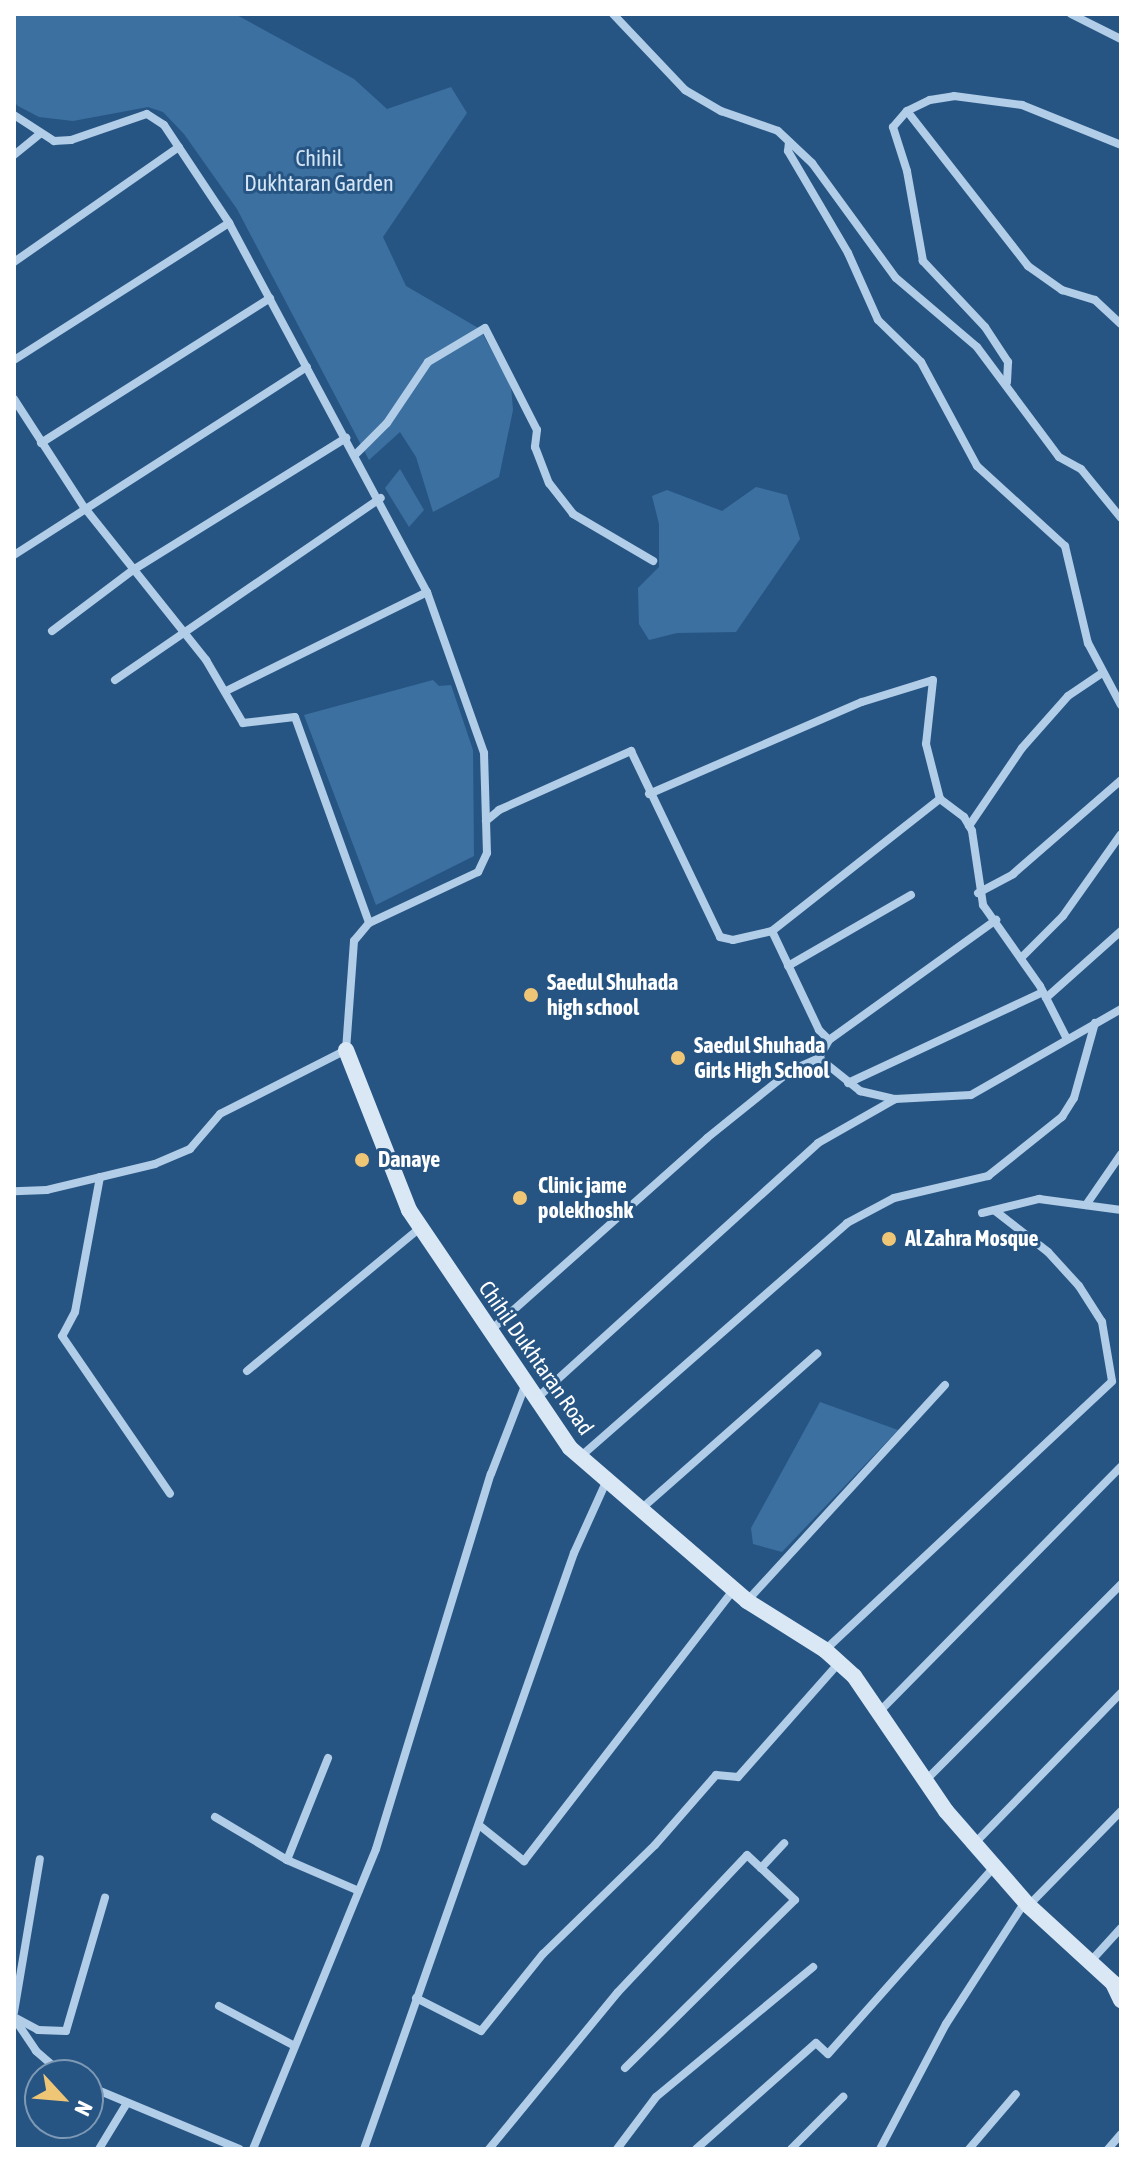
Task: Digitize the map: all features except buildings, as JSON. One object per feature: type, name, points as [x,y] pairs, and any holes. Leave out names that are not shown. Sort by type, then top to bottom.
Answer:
[{"type":"street","points":[[613,14],[685,90],[721,111],[778,131],[812,163],[896,278],[977,347],[1007,383],[1059,457],[1081,469],[1121,518]]},
{"type":"street","points":[[1071,14],[1121,39]]},
{"type":"street","points":[[1007,383],[1008,362],[985,327],[923,261],[907,171],[893,127],[907,111],[930,100],[954,96],[1006,103],[1121,145]]},
{"type":"street","points":[[907,111],[1028,266],[1062,290],[1095,300],[1121,324]]},
{"type":"street","points":[[14,115],[40,134],[71,140],[147,114],[179,147],[229,223],[381,498],[427,592],[484,753],[487,853],[478,872],[369,923],[354,941],[346,1050],[220,1114],[190,1149],[47,1190],[14,1191]]},
{"type":"street","points":[[14,155],[40,134]]},
{"type":"street","points":[[789,142],[788,151],[848,253],[878,320],[921,362],[977,466],[1065,546],[1088,643],[1101,674],[1121,705]]},
{"type":"street","points":[[14,262],[179,147]]},
{"type":"street","points":[[14,360],[229,223]]},
{"type":"street","points":[[41,443],[270,298]]},
{"type":"street","points":[[355,455],[387,423],[428,362],[485,328],[537,430],[535,447],[549,483],[573,514],[653,561]]},
{"type":"street","points":[[14,555],[84,507],[307,367]]},
{"type":"street","points":[[14,399],[84,507],[185,631],[226,691],[243,723],[295,717],[369,923]]},
{"type":"street","points":[[52,631],[133,570],[346,438]]},
{"type":"street","points":[[115,680],[381,498]]},
{"type":"street","points":[[226,691],[427,592]]},
{"type":"street","points":[[969,826],[1022,748],[1068,696],[1101,674]]},
{"type":"street","points":[[649,794],[862,702],[933,680],[926,744],[940,799],[969,826],[978,893],[1044,995],[1067,1039]]},
{"type":"street","points":[[486,821],[499,810],[631,751],[720,937],[733,940],[772,931],[940,799]]},
{"type":"street","points":[[978,893],[1013,874],[1121,780]]},
{"type":"street","points":[[1021,958],[1063,916],[1121,834]]},
{"type":"street","points":[[788,966],[911,895]]},
{"type":"street","points":[[491,1331],[707,1138],[790,1071],[819,1058],[829,1040],[996,920]]},
{"type":"street","points":[[772,931],[819,1030],[829,1040]]},
{"type":"street","points":[[848,1083],[1044,995],[1121,931]]},
{"type":"street","points":[[819,1058],[848,1083],[895,1099],[971,1095],[1121,1009]]},
{"type":"street","points":[[580,1457],[847,1223],[894,1198],[988,1176],[1062,1117],[1074,1098],[1095,1023]]},
{"type":"street","name":"Chihil Dukhtaran Road","points":[[346,1050],[409,1210],[526,1384],[580,1457],[747,1601],[825,1650],[839,1663],[879,1712],[925,1781],[974,1844],[1027,1904],[1113,1983],[1121,2000]]},
{"type":"street","points":[[536,1398],[818,1143],[895,1099]]},
{"type":"street","points":[[1086,1205],[1121,1154]]},
{"type":"street","points":[[100,1177],[75,1312],[62,1336],[170,1494]]},
{"type":"street","points":[[982,1213],[1039,1199],[1121,1210]]},
{"type":"street","points":[[825,1650],[1112,1381],[1102,1322],[1079,1286],[1048,1252],[994,1210]]},
{"type":"street","points":[[247,1371],[421,1228]]},
{"type":"street","points":[[640,1509],[817,1354]]},
{"type":"street","points":[[253,2149],[293,2045],[359,1891],[423,1704],[491,1474],[526,1384]]},
{"type":"street","points":[[747,1601],[945,1385]]},
{"type":"street","points":[[879,1712],[1121,1467]]},
{"type":"street","points":[[364,2149],[574,1553],[607,1480]]},
{"type":"street","points":[[925,1781],[1121,1584]]},
{"type":"street","points":[[479,1825],[524,1861],[734,1589]]},
{"type":"street","points":[[416,1998],[481,2031],[543,1954],[655,1845],[716,1775],[738,1777],[839,1663]]},
{"type":"street","points":[[974,1844],[1121,1693]]},
{"type":"street","points":[[287,1860],[328,1758]]},
{"type":"street","points":[[880,2149],[946,2024],[1027,1904],[1121,1811]]},
{"type":"street","points":[[215,1817],[287,1860],[359,1891]]},
{"type":"street","points":[[761,1868],[784,1843]]},
{"type":"street","points":[[489,2149],[618,1992],[747,1855],[795,1900],[625,2068]]},
{"type":"street","points":[[40,1859],[14,2016],[36,2051],[45,2059]]},
{"type":"street","points":[[696,2149],[816,2043],[828,2054],[994,1867]]},
{"type":"street","points":[[14,2016],[38,2030],[66,2031],[105,1898]]},
{"type":"street","points":[[1090,1962],[1121,1928]]},
{"type":"street","points":[[617,2149],[656,2097],[813,1967]]},
{"type":"street","points":[[219,2006],[293,2045]]},
{"type":"street","points":[[104,2093],[239,2149]]},
{"type":"street","points":[[969,2149],[1016,2094]]},
{"type":"street","points":[[791,2149],[843,2097]]},
{"type":"street","points":[[99,2149],[127,2103]]},
{"type":"street","points":[[1108,2149],[1121,2134]]},
{"type":"green space","name":"Chihil Dukhtaran Garden","points":[[14,14],[235,14],[354,79],[387,109],[451,87],[467,113],[383,237],[406,286],[480,329],[511,386],[513,410],[499,477],[433,512],[416,457],[400,432],[369,460],[237,209],[184,134],[163,112],[148,107],[73,121],[39,117],[18,106],[14,102]]},
{"type":"green space","points":[[400,469],[424,510],[409,527],[385,488]]},
{"type":"green space","points":[[756,487],[787,495],[800,539],[736,632],[677,633],[649,640],[639,624],[638,588],[659,567],[659,524],[652,496],[667,490],[722,511]]},
{"type":"green space","points":[[433,680],[439,686],[451,685],[473,750],[474,856],[376,905],[304,715]]},
{"type":"green space","points":[[820,1402],[898,1430],[782,1552],[753,1544],[751,1528]]},
{"type":"place","name":"Saedul Shuhada high school","points":[[531,995]]},
{"type":"place","name":"Saedul Shuhada Girls High School","points":[[678,1058]]},
{"type":"place","name":"Danaye","points":[[362,1160]]},
{"type":"place","name":"Clinic jame polekhoshk","points":[[520,1198]]},
{"type":"place","name":"Al Zahra Mosque","points":[[889,1239]]}]
